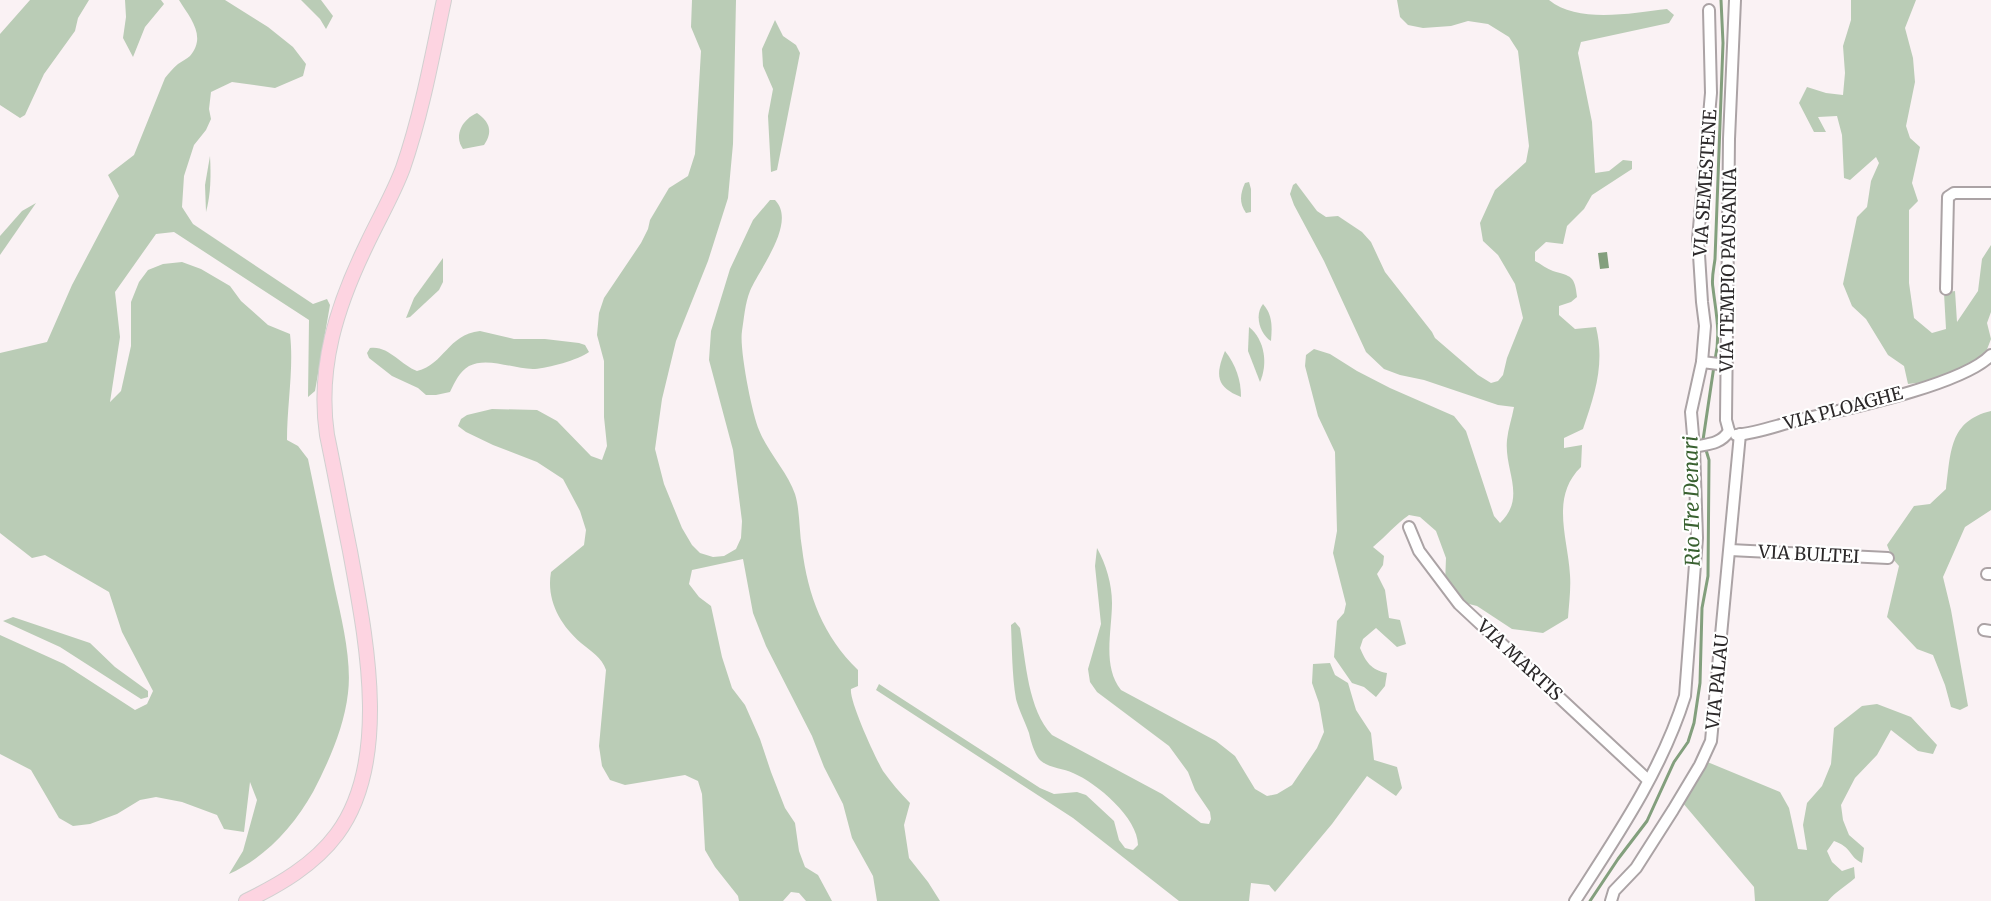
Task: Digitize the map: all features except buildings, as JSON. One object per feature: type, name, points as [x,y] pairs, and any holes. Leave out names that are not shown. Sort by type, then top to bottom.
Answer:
[{"type":"main road","points":[[246,901],[296,872],[328,844],[349,814],[362,775],[368,733],[369,664],[361,608],[327,435],[324,406],[325,372],[330,341],[341,304],[402,171],[413,137],[423,103],[444,0]]},
{"type":"street","name":"VIA TEMPIO PAUSANIA","points":[[1729,431],[1726,420],[1729,139],[1735,0]]},
{"type":"street","name":"VIA SEMESTENE","points":[[1575,901],[1636,805],[1678,720],[1685,696],[1697,538],[1691,412],[1702,362],[1706,326],[1698,239],[1711,93],[1709,10]]},
{"type":"street","points":[[1946,289],[1947,197],[1954,193],[1991,193]]},
{"type":"street","name":"VIA PLOAGHE","points":[[1729,431],[1734,435],[1740,434],[1854,407],[1965,372],[1991,355]]},
{"type":"street","points":[[1702,362],[1727,365]]},
{"type":"street","points":[[1694,447],[1718,441],[1729,431]]},
{"type":"street","name":"VIA PALAU","points":[[1611,901],[1616,889],[1639,865],[1710,745],[1731,550],[1740,434]]},
{"type":"street","name":"VIA MARTIS","points":[[1409,527],[1419,551],[1459,604],[1648,780]]},
{"type":"street","name":"VIA BULTEI","points":[[1731,550],[1888,558]]},
{"type":"shaded area","points":[[30,0],[89,0],[78,18],[75,31],[44,74],[25,115],[20,118],[0,105],[0,34]]},
{"type":"shaded area","points":[[125,0],[161,0],[164,4],[145,27],[133,57],[123,38],[126,17]]},
{"type":"shaded area","points":[[179,0],[225,0],[268,27],[293,47],[306,64],[303,76],[275,88],[232,82],[211,92],[209,109],[211,119],[206,130],[194,145],[184,176],[182,207],[193,224],[313,304],[327,299],[330,305],[315,391],[308,397],[309,320],[174,232],[156,234],[115,292],[120,337],[110,402],[121,391],[131,346],[131,302],[139,282],[148,270],[163,264],[182,262],[201,269],[230,286],[241,301],[268,325],[290,334],[287,440],[298,446],[308,459],[346,641],[349,668],[348,693],[335,744],[305,805],[288,829],[266,850],[229,874],[243,851],[257,800],[250,782],[244,832],[224,829],[217,815],[182,802],[156,797],[140,800],[117,814],[90,824],[73,826],[59,818],[31,770],[0,754],[0,635],[64,664],[135,710],[147,704],[153,691],[122,632],[109,592],[45,555],[32,558],[0,533],[0,353],[47,342],[72,285],[119,196],[108,175],[134,155],[165,78],[195,49],[197,34],[195,27]]},
{"type":"shaded area","points":[[301,0],[321,0],[333,16],[326,29],[320,19]]},
{"type":"shaded area","points":[[692,0],[736,0],[733,144],[728,198],[708,261],[676,341],[662,399],[655,449],[664,484],[682,528],[692,545],[700,553],[713,557],[724,556],[736,549],[741,538],[742,521],[733,450],[709,360],[711,331],[730,269],[753,220],[770,200],[775,200],[781,209],[782,220],[779,232],[750,291],[742,331],[744,366],[753,410],[763,438],[788,478],[795,494],[808,583],[819,614],[835,643],[858,670],[858,686],[851,689],[858,717],[883,771],[910,803],[904,825],[909,858],[940,901],[877,901],[873,876],[852,838],[843,804],[824,767],[812,736],[766,646],[753,613],[743,559],[692,570],[689,584],[699,597],[711,606],[722,657],[732,688],[745,705],[785,808],[795,823],[799,851],[805,867],[818,875],[832,901],[806,901],[799,893],[791,892],[783,901],[739,901],[738,896],[705,850],[702,794],[698,781],[685,775],[625,785],[610,780],[602,766],[599,746],[606,670],[599,658],[573,636],[561,620],[551,592],[551,572],[584,545],[586,530],[580,511],[563,479],[537,462],[493,445],[458,426],[461,419],[467,415],[492,409],[537,410],[557,421],[591,456],[602,460],[607,446],[604,417],[604,361],[597,335],[599,313],[604,298],[641,243],[650,220],[669,188],[688,176],[695,154],[701,51],[691,27]]},
{"type":"shaded area","points":[[1397,0],[1549,0],[1575,12],[1590,14],[1622,14],[1667,9],[1674,15],[1669,23],[1581,42],[1578,53],[1592,122],[1595,173],[1609,171],[1623,160],[1632,161],[1632,169],[1592,195],[1584,209],[1567,226],[1563,244],[1546,242],[1535,252],[1535,261],[1568,276],[1575,285],[1577,297],[1559,306],[1559,315],[1575,329],[1596,327],[1599,341],[1597,379],[1583,429],[1564,438],[1564,448],[1582,445],[1581,467],[1566,491],[1563,505],[1570,580],[1568,618],[1543,633],[1512,629],[1477,606],[1457,601],[1445,584],[1446,558],[1436,531],[1420,517],[1409,515],[1373,547],[1384,556],[1383,565],[1377,574],[1385,590],[1389,618],[1400,620],[1406,644],[1397,647],[1376,628],[1363,639],[1360,648],[1367,661],[1377,670],[1387,673],[1385,686],[1376,697],[1364,687],[1352,683],[1334,657],[1337,621],[1344,613],[1346,604],[1333,553],[1337,531],[1335,452],[1318,416],[1305,366],[1306,355],[1314,349],[1330,354],[1390,388],[1454,416],[1466,431],[1494,516],[1500,523],[1512,503],[1507,440],[1514,407],[1498,405],[1424,380],[1400,375],[1384,369],[1366,352],[1290,194],[1296,183],[1317,211],[1326,217],[1338,216],[1362,232],[1371,242],[1385,272],[1435,338],[1478,375],[1491,383],[1498,381],[1503,375],[1507,358],[1523,318],[1515,284],[1498,255],[1483,241],[1480,223],[1495,190],[1526,162],[1529,146],[1518,51],[1509,37],[1488,24],[1468,21],[1451,26],[1423,28],[1408,25],[1400,17]]},
{"type":"shaded area","points":[[1851,0],[1916,0],[1905,28],[1913,58],[1915,82],[1906,126],[1910,138],[1920,147],[1912,183],[1918,201],[1909,210],[1909,283],[1914,318],[1932,333],[1946,329],[1944,293],[1955,291],[1957,322],[1978,291],[1982,259],[1991,245],[1991,312],[1987,323],[1991,339],[1986,352],[1969,365],[1925,382],[1908,384],[1904,366],[1888,355],[1866,319],[1852,306],[1843,284],[1857,217],[1867,207],[1871,181],[1879,163],[1876,157],[1850,180],[1844,178],[1842,135],[1837,116],[1818,117],[1826,132],[1814,132],[1799,103],[1807,87],[1843,95],[1845,73],[1843,46],[1851,20]]},
{"type":"shaded area","points":[[775,20],[783,36],[796,45],[800,53],[777,170],[771,172],[768,116],[773,89],[763,66],[762,49]]},
{"type":"shaded area","points":[[477,113],[489,127],[489,136],[484,145],[463,149],[459,133],[467,119]]},
{"type":"shaded area","points":[[210,156],[209,198],[206,212],[205,185]]},
{"type":"shaded area","points":[[1249,182],[1251,212],[1246,213],[1242,206],[1241,195],[1245,183]]},
{"type":"shaded area","points":[[36,203],[0,255],[0,236],[22,211]]},
{"type":"shaded area","points":[[1607,252],[1609,268],[1600,269],[1598,253]]},
{"type":"shaded area","points":[[443,258],[443,282],[439,290],[410,317],[406,318],[414,298]]},
{"type":"shaded area","points":[[1263,304],[1272,326],[1271,341],[1261,329],[1259,313]]},
{"type":"shaded area","points":[[1249,327],[1259,339],[1264,353],[1264,368],[1260,382],[1248,351]]},
{"type":"shaded area","points":[[480,331],[514,339],[545,339],[579,343],[585,345],[589,352],[563,363],[535,369],[485,362],[476,363],[463,371],[450,392],[436,395],[426,395],[418,388],[392,376],[369,358],[367,353],[370,348],[383,349],[417,371],[434,362],[460,338]]},
{"type":"shaded area","points":[[1225,351],[1237,373],[1241,397],[1227,389],[1220,379],[1220,367]]},
{"type":"shaded area","points":[[1991,411],[1991,510],[1965,527],[1943,577],[1968,706],[1960,710],[1951,707],[1933,655],[1917,649],[1887,617],[1899,566],[1892,558],[1887,545],[1914,506],[1930,504],[1946,489],[1951,451],[1960,430],[1967,422]]},
{"type":"shaded area","points":[[1097,548],[1110,581],[1112,603],[1110,659],[1115,681],[1121,690],[1216,741],[1235,756],[1255,789],[1267,796],[1277,794],[1292,785],[1317,748],[1324,732],[1319,703],[1312,683],[1313,664],[1330,663],[1335,675],[1348,683],[1356,710],[1371,733],[1374,760],[1397,767],[1402,788],[1396,796],[1367,776],[1332,824],[1275,892],[1269,885],[1251,883],[1249,901],[1179,901],[1073,818],[876,690],[879,684],[1040,788],[1054,794],[1077,792],[1086,795],[1114,821],[1119,840],[1125,848],[1133,850],[1138,845],[1131,824],[1124,813],[1104,793],[1083,778],[1046,764],[1039,759],[1016,699],[1011,625],[1015,622],[1020,628],[1033,699],[1044,725],[1052,735],[1162,794],[1201,823],[1209,824],[1210,812],[1195,790],[1188,772],[1169,746],[1097,692],[1090,682],[1088,669],[1101,624],[1095,566]]},
{"type":"shaded area","points":[[13,617],[90,643],[115,667],[148,691],[148,697],[141,699],[60,647],[3,621]]},
{"type":"shaded area","points":[[1877,704],[1911,717],[1937,745],[1933,754],[1918,751],[1891,730],[1877,755],[1855,778],[1841,805],[1843,820],[1849,835],[1864,848],[1862,863],[1844,846],[1834,841],[1827,851],[1832,862],[1842,871],[1854,867],[1855,878],[1828,901],[1755,901],[1754,887],[1682,802],[1705,761],[1780,792],[1789,808],[1798,849],[1807,850],[1803,825],[1807,803],[1822,786],[1831,764],[1834,728],[1862,706]]},
{"type":"waterway","name":"Rio Tre Denari","points":[[1715,360],[1718,332],[1712,281],[1715,259],[1723,43],[1721,0]]},
{"type":"waterway","name":"Rio Tre Denari","points":[[1590,901],[1647,821],[1674,762],[1688,742],[1694,723],[1700,683],[1702,608],[1708,576],[1709,460],[1703,440],[1714,366]]}]
